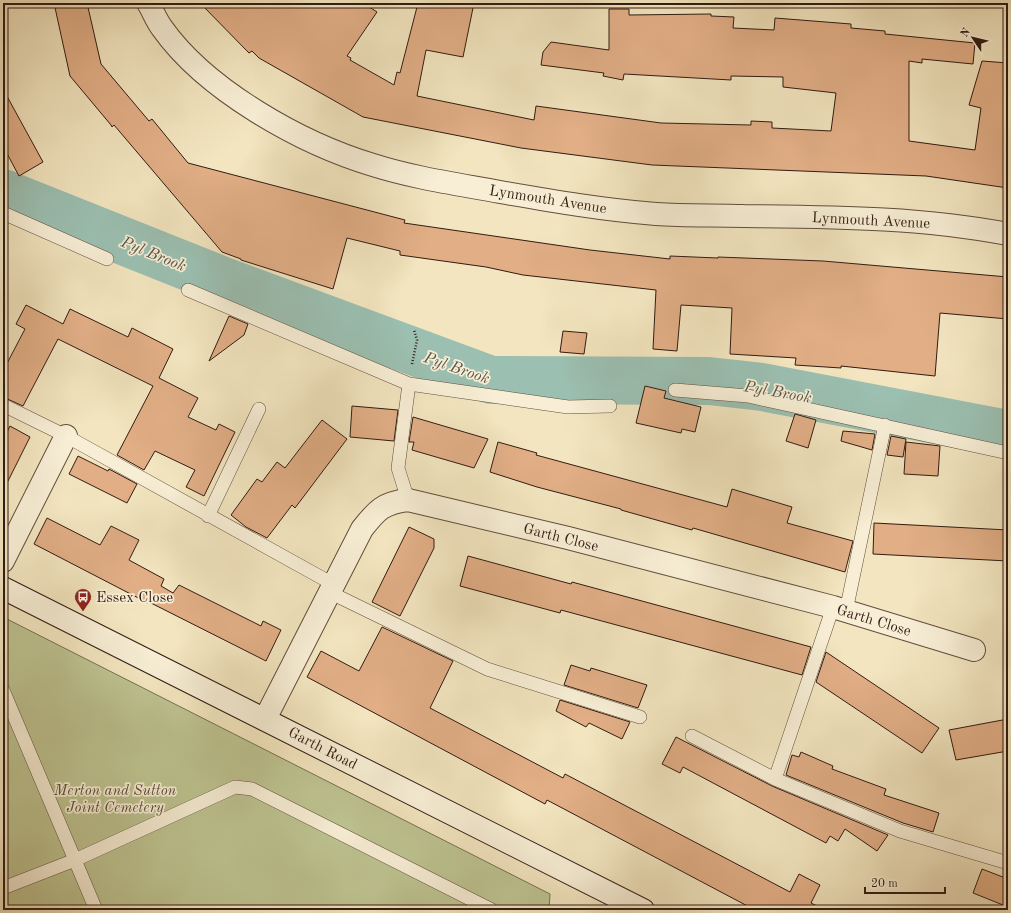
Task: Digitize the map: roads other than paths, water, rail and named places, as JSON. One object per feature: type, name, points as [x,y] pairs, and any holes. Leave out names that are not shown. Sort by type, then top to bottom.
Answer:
[{"type":"street","name":"Lynmouth Avenue","points":[[148,3],[161,27],[196,67],[226,91],[290,130],[326,147],[372,165],[419,177],[596,208],[658,214],[862,218],[955,225],[1008,234]]},
{"type":"street","points":[[3,561],[66,436]]},
{"type":"street","name":"Garth Close","points":[[265,719],[362,529],[377,510],[392,502],[408,500],[568,538],[839,609],[974,650]]},
{"type":"street","name":"Garth Road","points":[[3,588],[643,910]]},
{"type":"lane","points":[[3,213],[107,259]]},
{"type":"lane","points":[[188,290],[409,384],[568,408],[610,406]]},
{"type":"lane","points":[[408,500],[398,468],[409,384]]},
{"type":"lane","points":[[675,390],[748,396],[1008,453]]},
{"type":"lane","points":[[3,405],[66,436],[208,516],[331,588],[487,669],[640,716]]},
{"type":"lane","points":[[208,516],[259,409]]},
{"type":"lane","points":[[775,779],[839,609],[885,425]]},
{"type":"lane","points":[[3,690],[96,910]]},
{"type":"lane","points":[[692,736],[775,779],[900,831],[1008,863]]},
{"type":"lane","points":[[3,888],[75,860],[236,787],[252,789],[492,910]]},
{"type":"waterway","name":"Pyl Brook","points":[[3,193],[226,282],[491,380],[709,381],[762,387],[1008,434]]},
{"type":"place","name":"Essex Close","points":[[83,612]]},
{"type":"park label","name":"Merton and Sutton Joint Cemetery","points":[[115,798]]}]
